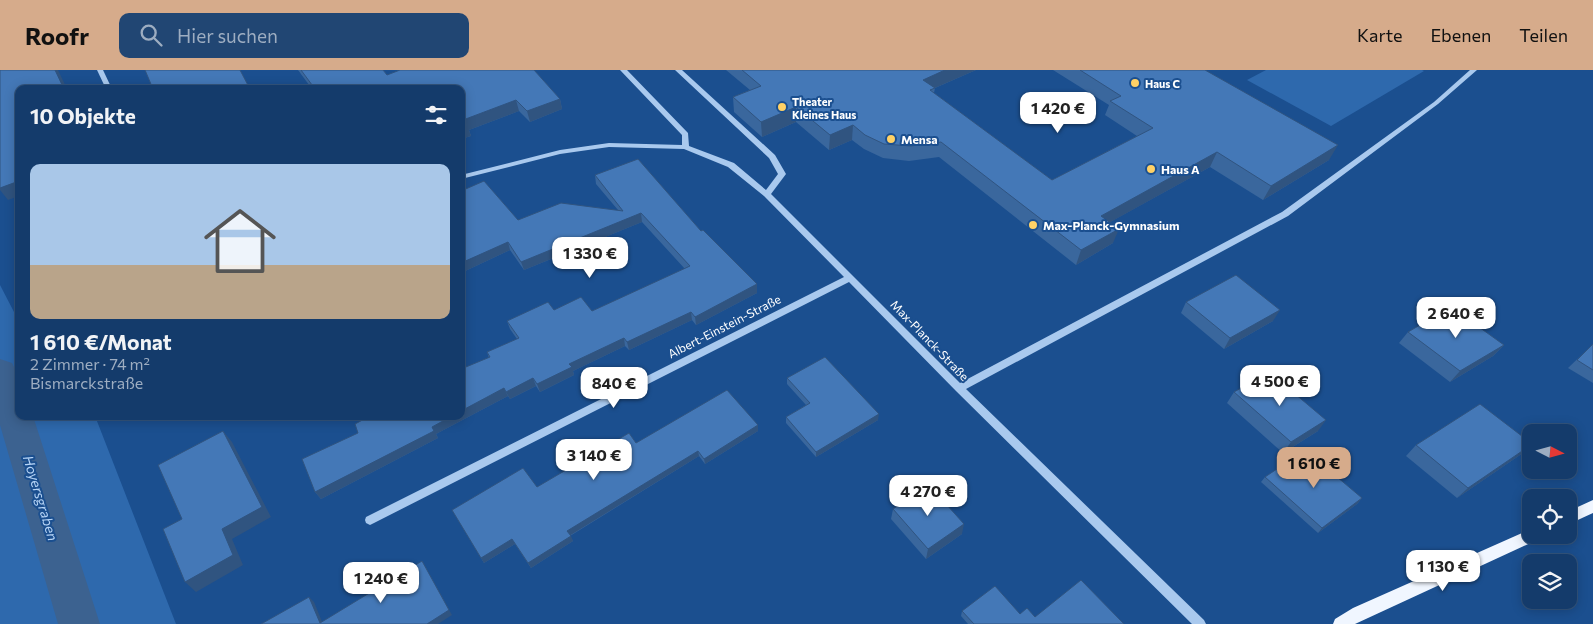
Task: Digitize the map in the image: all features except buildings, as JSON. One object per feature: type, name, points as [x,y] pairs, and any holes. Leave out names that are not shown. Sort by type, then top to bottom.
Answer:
[{"type":"main road","points":[[1577,514],[1593,506]]},
{"type":"main road","points":[[1341,624],[1359,613],[1522,540]]},
{"type":"street","points":[[100,70],[107,85]]},
{"type":"street","points":[[622,70],[686,135],[685,147]]},
{"type":"street","points":[[678,70],[772,157],[782,174],[767,194]]},
{"type":"street","points":[[959,388],[1285,214],[1436,103],[1474,70]]},
{"type":"street","name":"Max-Planck-Straße","points":[[465,176],[560,152],[609,145],[685,147],[731,165],[767,194],[959,388],[1200,624]]},
{"type":"street","name":"Albert-Einstein-Straße","points":[[370,520],[849,278]]},
{"type":"shaded area","points":[[1266,70],[1424,71],[1331,126],[1247,80]]},
{"type":"shaded area","points":[[0,285],[15,312],[15,420],[97,420],[176,624],[0,624]]},
{"type":"waterway","name":"Hoyersgraben","points":[[0,373],[15,416]]},
{"type":"waterway","name":"Hoyersgraben","points":[[16,420],[79,624]]},
{"type":"place","name":"Haus C","points":[[1135,83]]},
{"type":"place","name":"Theater Kleines Haus","points":[[782,107]]},
{"type":"place","name":"Mensa","points":[[891,139]]},
{"type":"place","name":"Haus A","points":[[1151,169]]},
{"type":"place","name":"Max-Planck-Gymnasium","points":[[1033,225]]}]
